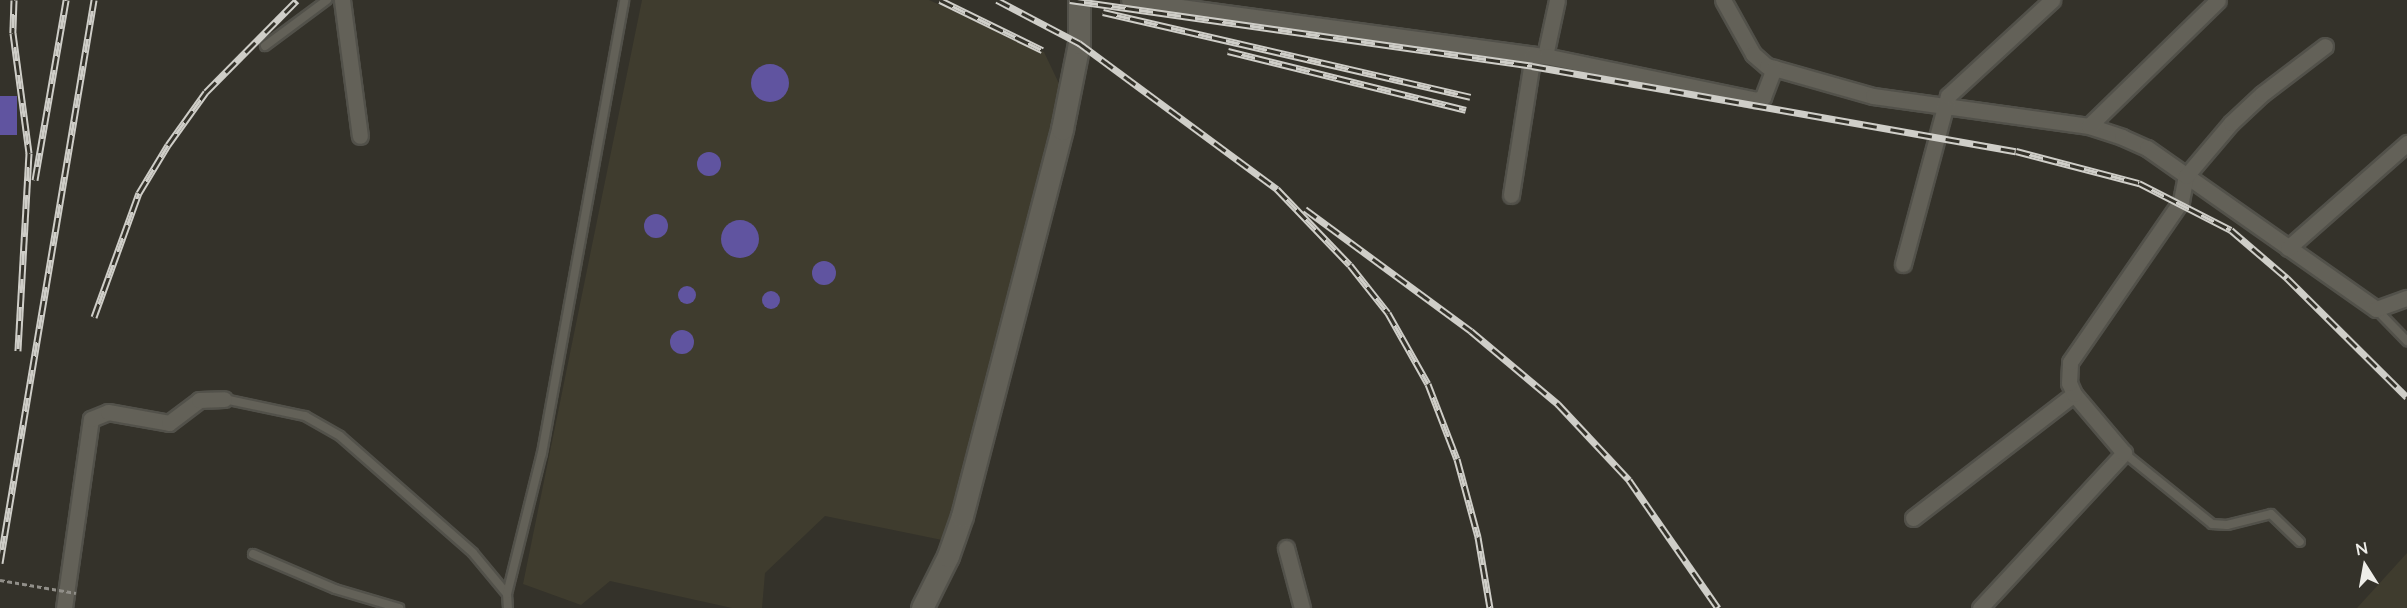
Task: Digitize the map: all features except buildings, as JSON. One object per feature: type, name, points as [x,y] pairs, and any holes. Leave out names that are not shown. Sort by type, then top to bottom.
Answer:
[{"type":"street","points":[[342,0],[360,136]]},
{"type":"street","points":[[922,608],[951,546],[982,437],[1062,129],[1078,43],[1079,0]]},
{"type":"street","points":[[1128,0],[1539,56],[1757,100],[1763,97],[1774,68]]},
{"type":"street","points":[[1511,195],[1539,56],[1557,0]]},
{"type":"street","points":[[1723,0],[1753,54],[1774,68],[1874,96],[2089,126],[2147,148],[2376,309],[2407,298]]},
{"type":"street","points":[[1903,264],[1944,107],[1955,87],[2052,0]]},
{"type":"street","points":[[2089,126],[2217,0]]},
{"type":"street","points":[[1980,608],[2124,453],[2074,394],[2069,383],[2070,362],[2181,201],[2186,176],[2231,123],[2262,94],[2325,46]]},
{"type":"street","points":[[2288,248],[2407,143]]},
{"type":"street","points":[[1913,518],[2074,394]]},
{"type":"street","points":[[64,608],[91,419],[108,412],[169,423],[197,401],[224,399]]},
{"type":"street","points":[[1286,548],[1302,608]]},
{"type":"lane","points":[[265,46],[327,0]]},
{"type":"lane","points":[[508,608],[507,594],[542,453],[624,0]]},
{"type":"lane","points":[[2376,309],[2407,341]]},
{"type":"lane","points":[[224,399],[305,416],[340,436],[473,553],[507,594]]},
{"type":"lane","points":[[2124,453],[2212,524],[2227,525],[2271,514],[2300,542]]},
{"type":"lane","points":[[253,554],[325,585],[399,608]]},
{"type":"path","points":[[0,580],[76,593]]},
{"type":"shaded area","points":[[642,0],[929,0],[1044,52],[1064,94],[947,541],[825,516],[765,573],[762,608],[732,608],[610,581],[581,605],[523,584]]},
{"type":"shaded area","points":[[2407,553],[2407,608],[2357,608]]},
{"type":"railway","points":[[14,0],[13,33],[29,153],[18,351]]},
{"type":"railway","points":[[35,180],[66,0]]},
{"type":"railway","points":[[0,563],[94,0]]},
{"type":"railway","points":[[94,317],[139,193],[168,145],[206,92],[297,0]]},
{"type":"railway","points":[[940,0],[1042,50]]},
{"type":"railway","points":[[997,0],[1079,43],[1277,189],[1350,265],[1388,313],[1428,384],[1457,459],[1478,537],[1490,608]]},
{"type":"railway","points":[[1070,0],[1532,66],[2016,151],[2139,183],[2231,230],[2287,278],[2407,397]]},
{"type":"railway","points":[[1103,12],[1470,97]]},
{"type":"railway","points":[[1228,51],[1466,110]]},
{"type":"railway","points":[[1305,209],[1471,331],[1558,404],[1629,480],[1718,608]]}]
